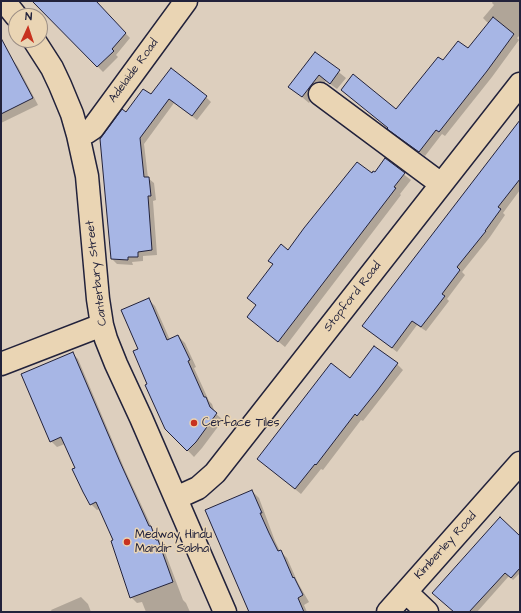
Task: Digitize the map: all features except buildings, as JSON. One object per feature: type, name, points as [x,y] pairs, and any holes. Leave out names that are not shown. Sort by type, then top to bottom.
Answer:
[{"type":"street","name":"Adelaide Road","points":[[78,135],[93,128],[186,1]]},
{"type":"street","name":"Canterbury Street","points":[[39,48],[52,68],[60,85],[72,114],[78,135],[88,183],[97,292],[102,325],[116,364],[225,612]]},
{"type":"street","name":"Stopford Road","points":[[176,498],[194,490],[215,474],[520,84]]},
{"type":"street","points":[[320,94],[441,184]]},
{"type":"street","points":[[1,364],[102,325]]},
{"type":"street","name":"Kimberley Road","points":[[388,612],[520,463]]},
{"type":"street","points":[[406,592],[426,612]]},
{"type":"place","name":"Cerface Tiles","points":[[194,423]]},
{"type":"place","name":"Medway Hindu Mandir Sabha","points":[[127,542]]}]
